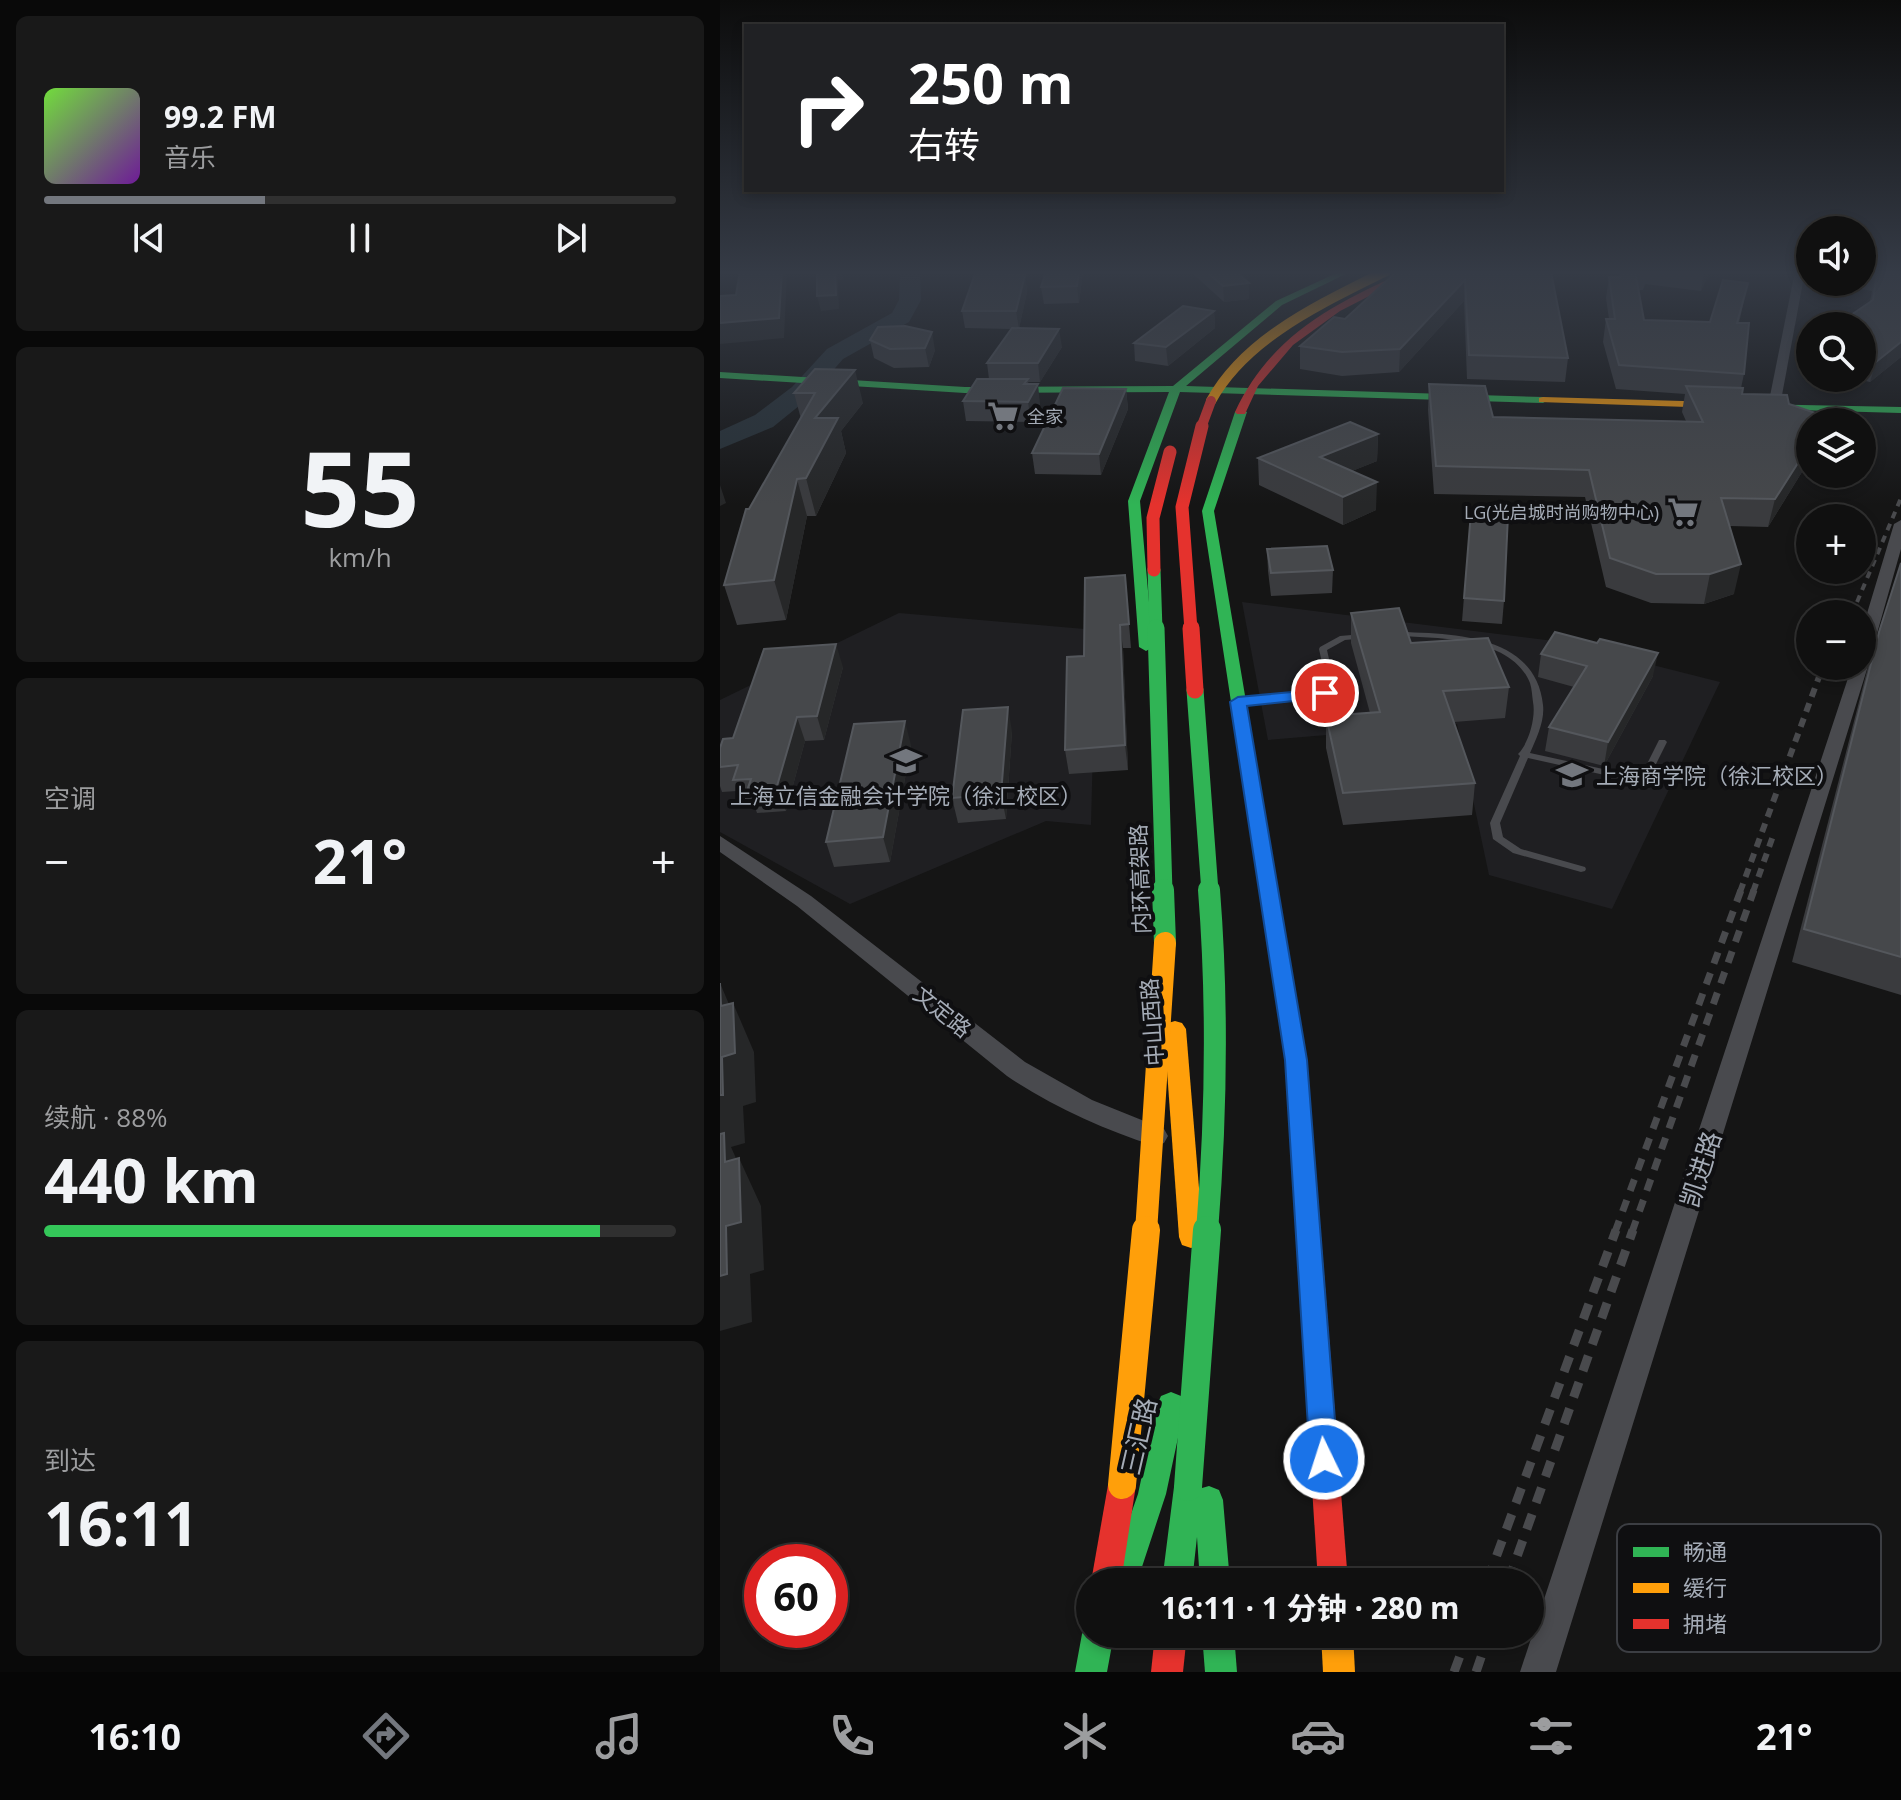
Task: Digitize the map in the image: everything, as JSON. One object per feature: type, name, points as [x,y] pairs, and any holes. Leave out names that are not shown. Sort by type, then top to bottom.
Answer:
[{"type":"main road","name":"中山西路","points":[[1214,1568],[1185,1146],[1134,501],[1174,394],[1226,349]]},
{"type":"main road","name":"内环高架路","points":[[1108,1568],[1122,1485],[1152,1170],[1165,955],[1153,518],[1190,392],[1236,349]]},
{"type":"main road","points":[[1179,1568],[1188,1487],[1212,1167],[1213,940],[1182,507],[1195,445],[1215,389],[1256,349]]},
{"type":"main road","points":[[1284,349],[1271,359],[1247,396],[1208,511],[1296,1060],[1332,1568]]},
{"type":"main road","points":[[720,375],[758,382],[966,399],[1174,394],[1739,410],[1796,416]]},
{"type":"main road","points":[[720,386],[758,382]]},
{"type":"main road","points":[[1739,410],[1774,406],[1901,410]]},
{"type":"main road","points":[[1876,423],[1901,424]]},
{"type":"main road","name":"三汇路","points":[[1127,1568],[1152,1494],[1195,1299]]},
{"type":"main road","points":[[1092,1672],[1096,1648]]},
{"type":"main road","points":[[1092,1672],[1100,1648]]},
{"type":"main road","points":[[1167,1672],[1170,1648]]},
{"type":"main road","points":[[1219,1648],[1221,1672]]},
{"type":"main road","points":[[1338,1648],[1339,1672]]},
{"type":"street","points":[[1774,406],[1785,349]]},
{"type":"street","points":[[1876,610],[1901,524]]},
{"type":"street","name":"凯进路","points":[[1538,1672],[1856,680]]},
{"type":"street","name":"文定路","points":[[720,842],[804,901],[1003,1060],[1052,1094],[1088,1112],[1185,1146]]},
{"type":"lane","points":[[1388,633],[1484,642],[1517,660],[1530,678],[1539,708],[1495,823],[1498,839],[1517,851],[1581,869]]},
{"type":"lane","points":[[1238,702],[1325,693],[1331,686],[1323,649],[1343,638],[1373,635]]},
{"type":"lane","points":[[1523,754],[1636,779],[1647,774],[1662,742]]},
{"type":"shaded area","name":"上海商学院（徐汇校区）","points":[[1242,602],[1562,642],[1720,682],[1612,909],[1489,875],[1457,724],[1268,740]]},
{"type":"shaded area","name":"上海立信金融会计学院（徐汇校区）","points":[[899,613],[1096,630],[1091,825],[1046,821],[850,904],[720,832],[720,700]]},
{"type":"building","points":[[997,349],[1047,349],[1038,363],[987,363]]},
{"type":"building","points":[[1321,349],[1399,349],[1342,352]]},
{"type":"building","points":[[1469,349],[1566,349],[1568,358],[1469,355]]},
{"type":"building","points":[[1614,349],[1746,349],[1744,374],[1619,365]]},
{"type":"building","points":[[1876,349],[1892,349],[1876,362]]},
{"type":"building","points":[[815,369],[855,370],[815,418],[838,418],[806,478],[797,479],[774,580],[724,585],[746,509],[749,509],[815,393],[794,393]]},
{"type":"building","points":[[977,379],[1028,379],[1024,384],[1038,384],[1028,402],[963,401]]},
{"type":"building","name":"LG(光启城时尚购物中心)","points":[[1429,384],[1485,386],[1493,417],[1703,422],[1686,386],[1743,388],[1742,394],[1787,395],[1789,404],[1801,408],[1796,408],[1796,466],[1775,499],[1721,498],[1741,564],[1710,574],[1656,574],[1610,558],[1589,470],[1436,466]]},
{"type":"building","points":[[1063,388],[1126,389],[1099,454],[1032,453]]},
{"type":"building","points":[[1350,422],[1378,434],[1320,457],[1377,482],[1343,497],[1258,458]]},
{"type":"building","points":[[1471,512],[1508,515],[1504,601],[1464,598]]},
{"type":"building","points":[[1327,546],[1333,570],[1271,573],[1267,549]]},
{"type":"building","points":[[1901,563],[1901,957],[1804,929],[1867,680],[1876,680],[1879,632]]},
{"type":"building","points":[[1125,575],[1129,624],[1120,625],[1125,745],[1065,750],[1067,657],[1084,656],[1085,578]]},
{"type":"building","points":[[1399,608],[1411,643],[1488,638],[1509,687],[1443,691],[1475,783],[1343,793],[1326,716],[1380,712],[1351,613]]},
{"type":"building","points":[[1555,632],[1658,653],[1608,742],[1549,727],[1587,666],[1541,654]]},
{"type":"building","points":[[836,644],[817,716],[797,717],[777,786],[748,788],[751,779],[733,780],[738,765],[720,767],[720,748],[723,739],[733,738],[764,649]]},
{"type":"building","points":[[1008,707],[1001,794],[952,798],[963,710]]},
{"type":"building","points":[[905,721],[883,837],[826,842],[854,724]]},
{"type":"building","points":[[720,983],[721,1006],[733,1003],[735,1053],[722,1057],[723,1095],[720,1095]]},
{"type":"building","points":[[724,1133],[725,1162],[739,1158],[741,1222],[726,1226],[727,1274],[720,1276],[720,1134]]},
{"type":"waterway","points":[[720,441],[764,421],[801,392],[835,354],[844,349]]},
{"type":"railway","points":[[1858,600],[1901,498]]},
{"type":"railway","points":[[1740,892],[1818,680]]},
{"type":"railway","points":[[1753,892],[1773,836]]},
{"type":"railway","points":[[1615,1232],[1741,890]]},
{"type":"railway","points":[[1632,1232],[1754,890]]},
{"type":"railway","points":[[1492,1568],[1616,1230]]},
{"type":"railway","points":[[1513,1568],[1633,1230]]},
{"type":"railway","points":[[1454,1672],[1463,1648]]},
{"type":"railway","points":[[1476,1672],[1484,1648]]},
{"type":"traffic: fast","points":[[1146,647],[1134,501],[1176,389],[1224,349]]},
{"type":"traffic: fast","points":[[720,375],[965,390],[1176,389],[1543,400]]},
{"type":"traffic: fast","points":[[1760,406],[1901,410]]},
{"type":"traffic: fast","points":[[1241,412],[1208,511],[1268,886]]},
{"type":"traffic: fast","points":[[1154,570],[1165,943]]},
{"type":"traffic: fast","points":[[1188,1487],[1212,1167],[1213,940],[1195,690]]},
{"type":"traffic: fast","points":[[1127,1568],[1152,1494],[1171,1405]]},
{"type":"traffic: fast","points":[[1179,1568],[1188,1487]]},
{"type":"traffic: fast","points":[[1209,1500],[1214,1568]]},
{"type":"traffic: fast","points":[[1091,1672],[1095,1648]]},
{"type":"traffic: fast","points":[[1219,1648],[1221,1672]]},
{"type":"traffic: slow","points":[[1211,401],[1222,381],[1255,349]]},
{"type":"traffic: slow","points":[[1543,400],[1718,405]]},
{"type":"traffic: slow","points":[[1268,886],[1296,1060],[1314,1312]]},
{"type":"traffic: slow","points":[[1122,1485],[1152,1170],[1165,943]]},
{"type":"traffic: slow","points":[[1175,1029],[1191,1237]]},
{"type":"traffic: slow","points":[[1338,1648],[1339,1672]]},
{"type":"traffic: jam","points":[[1241,412],[1253,386],[1283,349]]},
{"type":"traffic: jam","points":[[1195,690],[1182,507],[1195,445],[1211,401]]},
{"type":"traffic: jam","points":[[1154,570],[1153,518],[1170,452]]},
{"type":"traffic: jam","points":[[1314,1312],[1332,1568]]},
{"type":"traffic: jam","points":[[1108,1568],[1122,1485]]},
{"type":"traffic: jam","points":[[1167,1672],[1170,1648]]},
{"type":"place","name":"全家","points":[[1003,416]]},
{"type":"place","name":"LG(光启城时尚购物中心)","points":[[1683,512]]},
{"type":"place","name":"上海立信金融会计学院（徐汇校区）","points":[[906,761]]},
{"type":"place","name":"上海商学院（徐汇校区）","points":[[1572,775]]},
{"type":"route","points":[[1324,1459],[1296,1060],[1238,702],[1325,693]]}]
